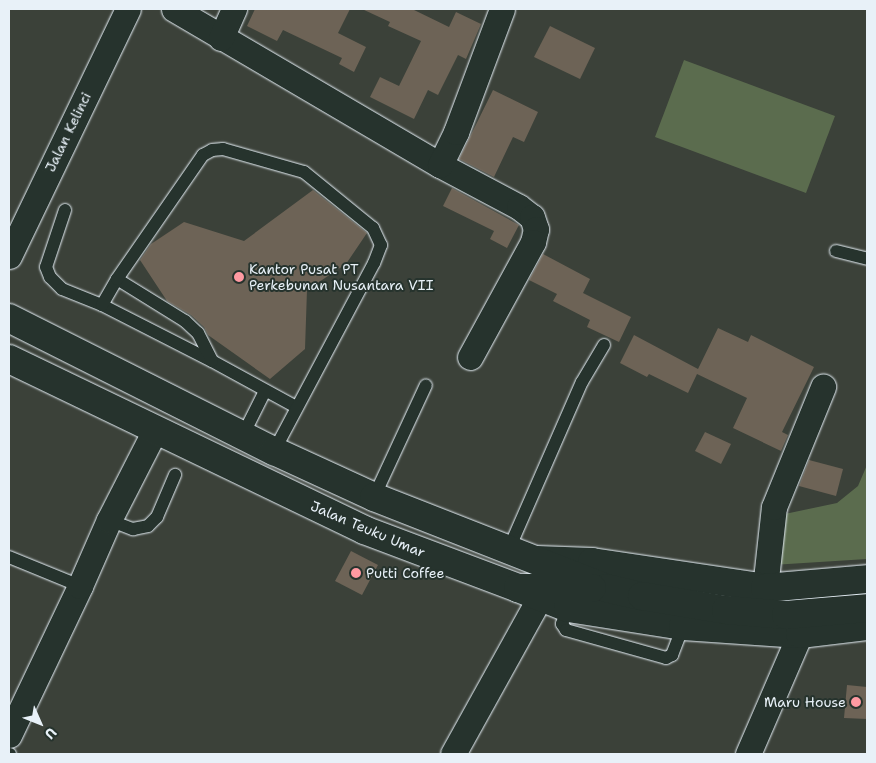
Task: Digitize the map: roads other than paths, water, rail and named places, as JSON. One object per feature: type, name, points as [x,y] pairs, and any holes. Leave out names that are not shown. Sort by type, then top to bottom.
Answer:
[{"type":"main road","name":"Jalan Teuku Umar","points":[[9,318],[274,451],[374,497],[539,580],[592,562],[765,588],[867,578]]},
{"type":"main road","name":"Jalan Teuku Umar","points":[[9,359],[364,530],[539,580],[683,626],[800,634],[867,626]]},
{"type":"main road","points":[[539,580],[606,588],[726,610],[786,615],[867,608]]},
{"type":"street","name":"Jalan Kelinci","points":[[9,256],[128,9]]},
{"type":"street","points":[[174,9],[440,165],[519,207],[532,218],[536,229],[534,242],[470,357]]},
{"type":"street","points":[[221,38],[234,9]]},
{"type":"street","points":[[440,165],[456,132],[502,9]]},
{"type":"street","points":[[765,588],[774,507],[823,387]]},
{"type":"street","points":[[9,735],[80,586],[109,520],[155,430]]},
{"type":"street","points":[[453,754],[539,580]]},
{"type":"street","points":[[748,754],[800,634]]},
{"type":"lane","points":[[102,305],[117,279],[203,155],[212,150],[223,149],[304,172],[373,228],[381,245],[374,262],[274,451]]},
{"type":"lane","points":[[65,210],[46,267],[50,276],[62,289],[102,305],[212,361],[296,407]]},
{"type":"lane","points":[[836,251],[867,259]]},
{"type":"lane","points":[[117,279],[185,321],[198,333],[212,361]]},
{"type":"lane","points":[[539,580],[582,382],[604,345]]},
{"type":"lane","points":[[374,497],[426,385]]},
{"type":"lane","points":[[243,435],[265,391]]},
{"type":"lane","points":[[109,520],[133,529],[148,526],[157,517],[175,475]]},
{"type":"lane","points":[[9,557],[80,586]]},
{"type":"place","name":"Kantor Pusat PT Perkebunan Nusantara VII","points":[[239,277]]},
{"type":"place","name":"Putti Coffee","points":[[356,573]]},
{"type":"place","name":"Maru House","points":[[856,702]]}]
